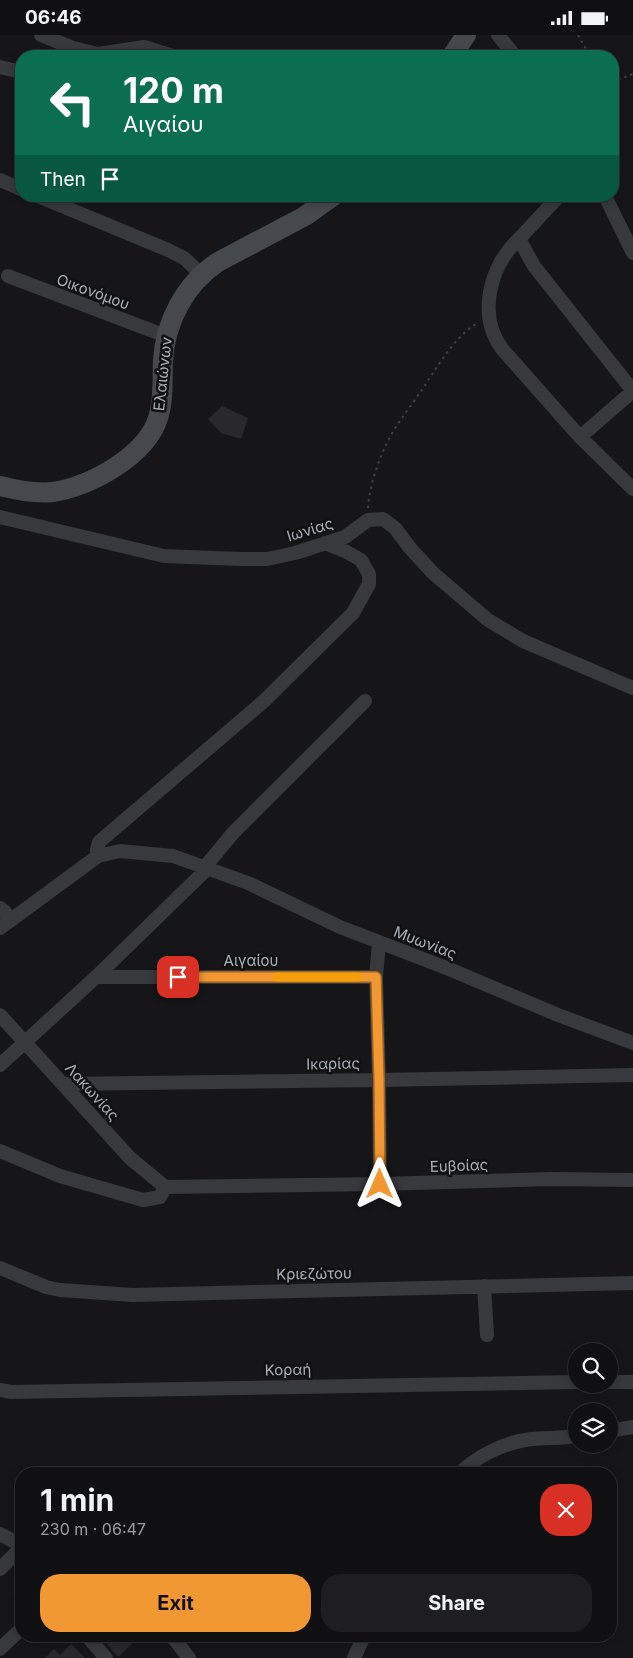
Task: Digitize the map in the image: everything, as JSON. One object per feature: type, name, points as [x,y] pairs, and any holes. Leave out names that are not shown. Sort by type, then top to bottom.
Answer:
[{"type":"main road","points":[[456,50],[466,35]]},
{"type":"main road","name":"Ελαιώνων","points":[[0,486],[38,492],[58,491],[102,474],[137,451],[153,431],[160,413],[166,336],[173,316],[182,301],[202,275],[226,257],[306,216],[318,202]]},
{"type":"street","points":[[41,35],[81,50]]},
{"type":"street","points":[[498,35],[510,50]]},
{"type":"street","points":[[124,50],[144,47],[154,50]]},
{"type":"street","points":[[0,67],[15,71]]},
{"type":"street","points":[[0,179],[15,186]]},
{"type":"street","points":[[52,202],[168,250],[184,258],[202,275]]},
{"type":"street","points":[[553,202],[506,252],[494,274],[489,320],[499,345],[580,437],[633,489]]},
{"type":"street","points":[[608,202],[633,253]]},
{"type":"street","points":[[519,239],[534,266],[633,391],[580,437]]},
{"type":"street","name":"Οικονόμου","points":[[8,276],[166,336]]},
{"type":"street","name":"Ιωνίας","points":[[0,517],[164,556],[240,559],[268,559],[295,553],[345,537],[368,520]]},
{"type":"street","points":[[368,520],[383,519],[395,528],[433,573],[488,620],[523,641],[633,689]]},
{"type":"street","points":[[4,924],[98,856],[99,842],[264,701],[353,613],[367,589],[369,574],[361,560],[325,543]]},
{"type":"street","points":[[0,1065],[96,977],[208,868],[210,862],[233,833],[365,701]]},
{"type":"street","name":"Μυωνίας","points":[[98,856],[120,851],[156,853],[173,856],[208,868],[248,883],[340,927],[450,969],[558,1015],[633,1043]]},
{"type":"street","points":[[0,908],[4,912],[4,924]]},
{"type":"street","points":[[379,943],[376,977],[380,1184]]},
{"type":"street","name":"Αιγαίου","points":[[96,977],[376,977]]},
{"type":"street","name":"Λακωνίας","points":[[0,1015],[130,1158],[165,1187]]},
{"type":"street","name":"Ικαρίας","points":[[63,1083],[633,1075]]},
{"type":"street","points":[[0,1151],[60,1175],[143,1200],[160,1197],[165,1187]]},
{"type":"street","name":"Ευβοίας","points":[[165,1187],[551,1179],[633,1180]]},
{"type":"street","name":"Κριεζώτου","points":[[0,1267],[46,1287],[60,1290],[133,1295],[633,1283]]},
{"type":"street","points":[[484,1286],[487,1335]]},
{"type":"street","name":"Κοραή","points":[[0,1390],[11,1392],[568,1382]]},
{"type":"street","points":[[618,1382],[633,1382]]},
{"type":"street","points":[[618,1430],[633,1427]]},
{"type":"street","points":[[465,1467],[502,1447],[524,1440],[568,1437]]},
{"type":"street","points":[[0,1534],[15,1543]]},
{"type":"street","points":[[0,1569],[15,1553]]},
{"type":"street","points":[[0,1649],[15,1635]]},
{"type":"street","points":[[92,1642],[106,1658]]},
{"type":"street","points":[[177,1642],[190,1658]]},
{"type":"street","points":[[354,1658],[361,1642]]},
{"type":"path","points":[[578,35],[587,50]]},
{"type":"path","points":[[619,79],[633,74]]},
{"type":"path","points":[[368,520],[369,496],[382,453],[393,432],[456,341],[476,324],[489,320]]},
{"type":"building","points":[[222,406],[248,418],[241,439],[221,433],[208,419]]},
{"type":"building","points":[[109,1642],[130,1642],[132,1644],[118,1657],[107,1644]]},
{"type":"building","points":[[71,1644],[83,1658],[45,1658],[54,1649],[60,1655]]},
{"type":"slow traffic","points":[[277,977],[358,977]]},
{"type":"route","points":[[178,977],[376,977],[380,1184]]}]
